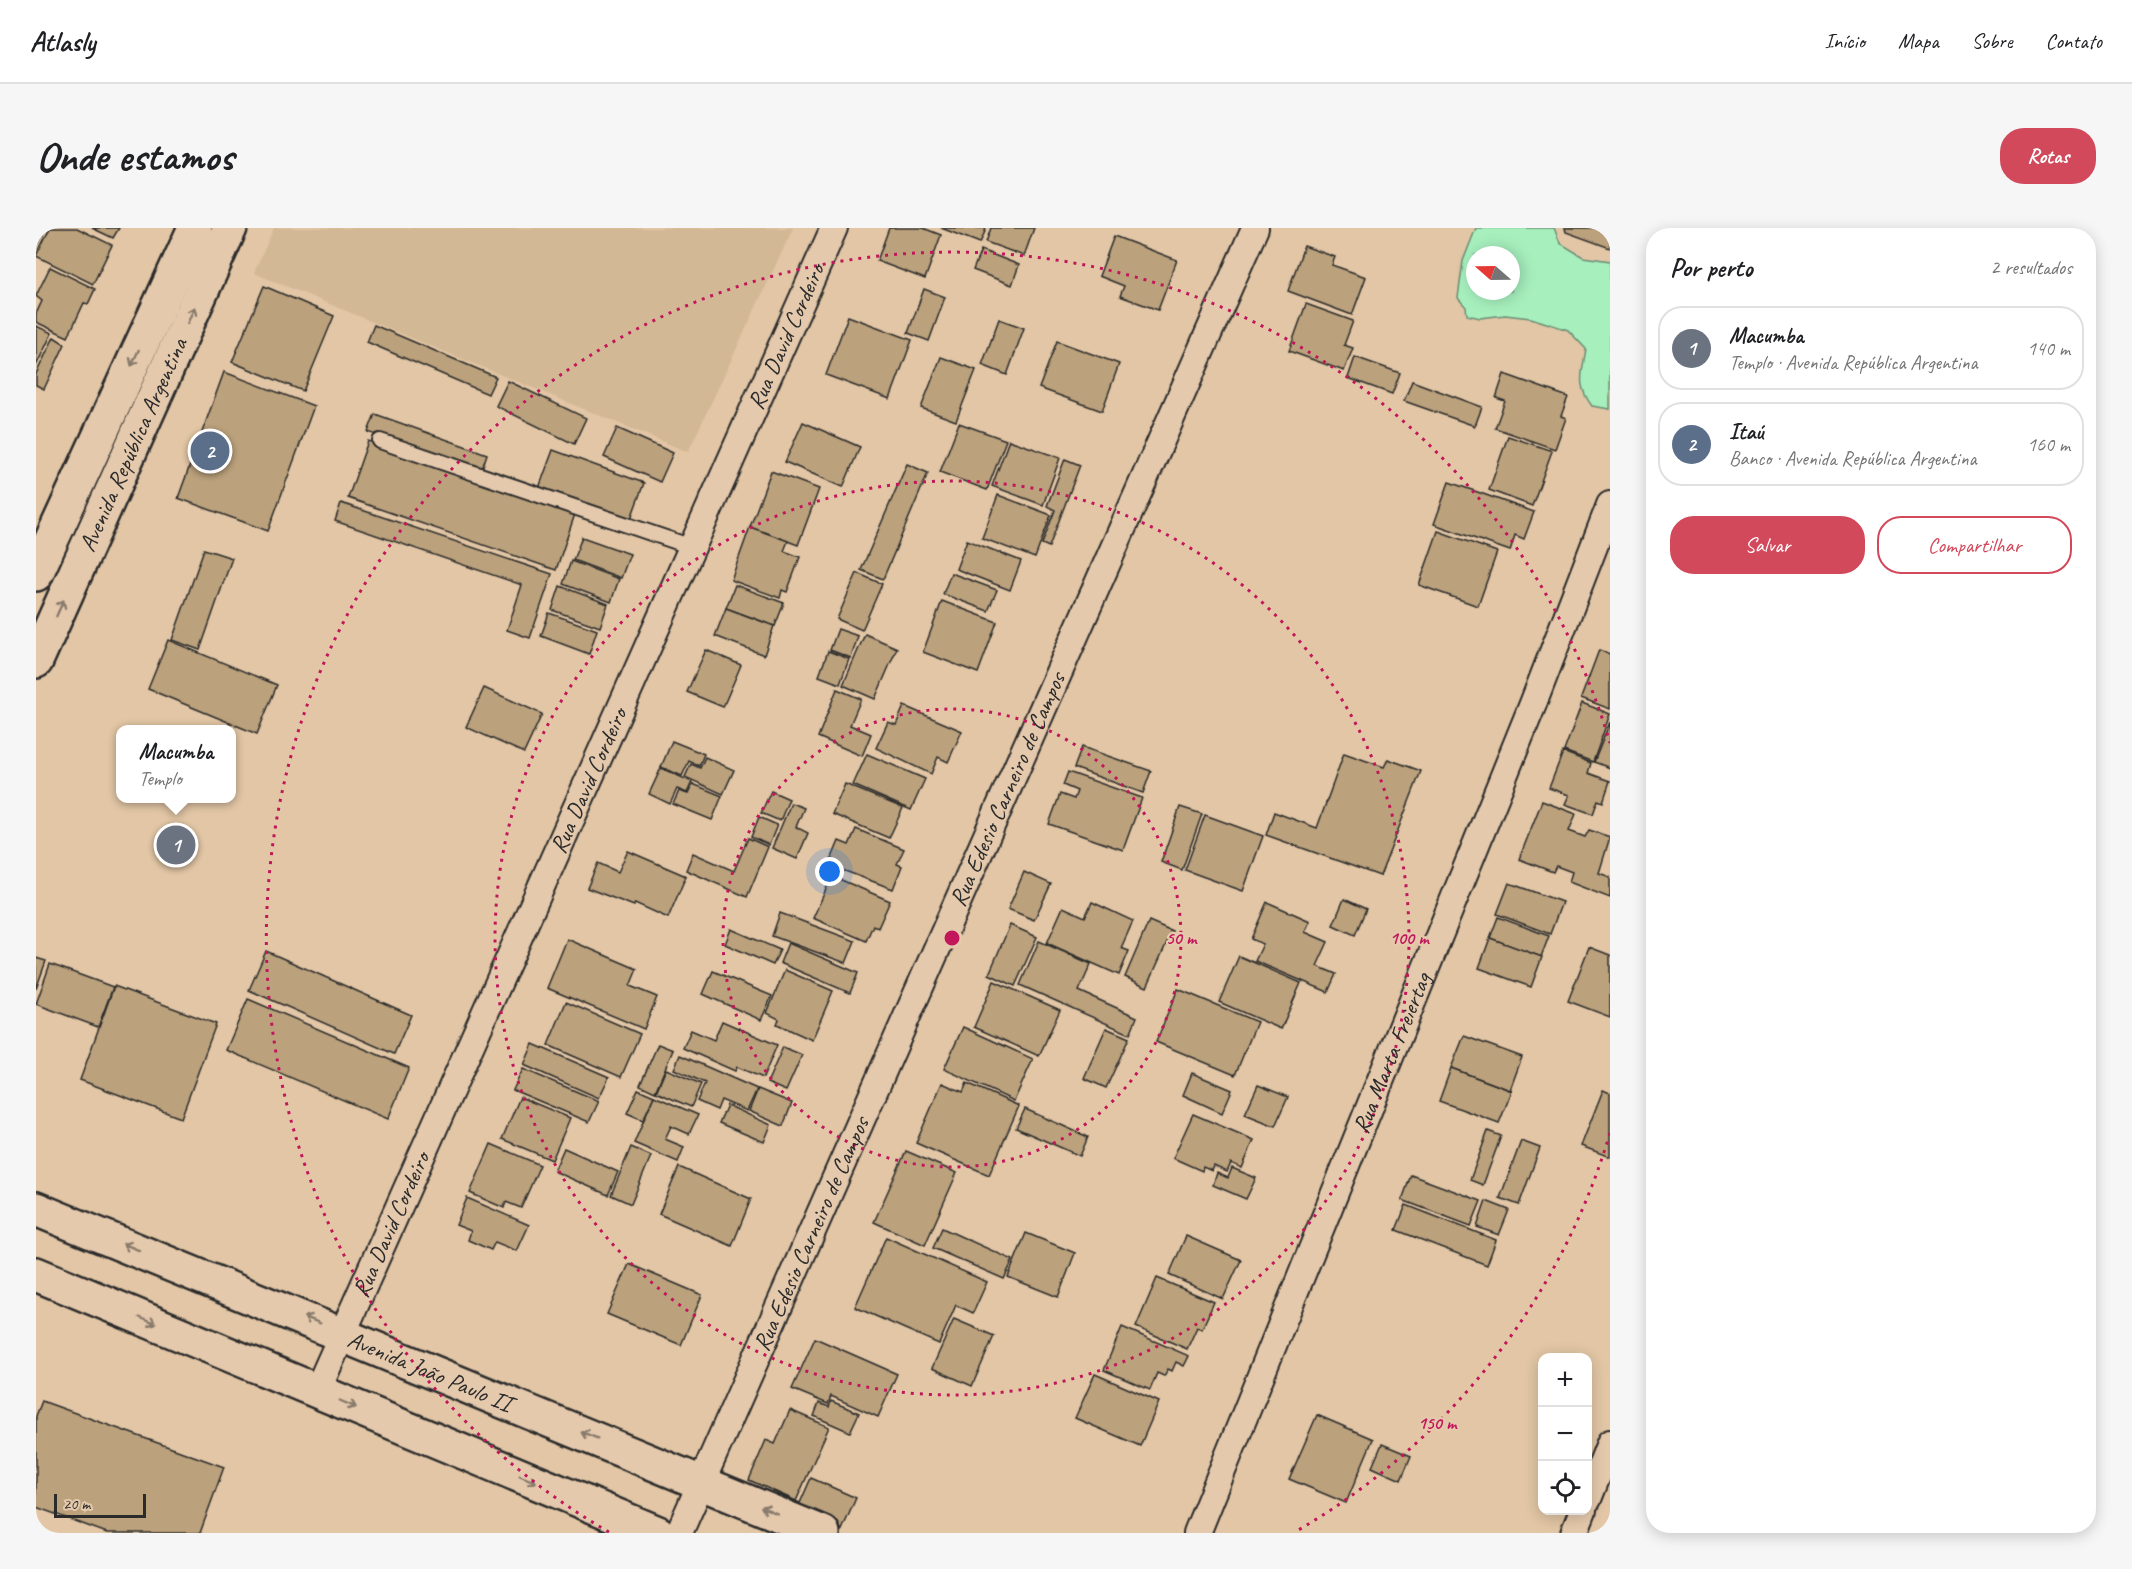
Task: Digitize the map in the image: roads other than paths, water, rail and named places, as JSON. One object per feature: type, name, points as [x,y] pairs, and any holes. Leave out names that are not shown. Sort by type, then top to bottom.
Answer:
[{"type":"main road","name":"Avenida República Argentina","points":[[36,574],[195,228]]},
{"type":"main road","name":"Avenida República Argentina","points":[[36,662],[230,228]]},
{"type":"main road","name":"Avenida João Paulo II","points":[[36,1209],[343,1333],[823,1533]]},
{"type":"main road","points":[[36,1274],[658,1533]]},
{"type":"street","name":"Rua David Cordeiro","points":[[317,1391],[834,228]]},
{"type":"street","name":"Rua Edesio Carneiro de Campos","points":[[679,1533],[1255,228]]},
{"type":"street","name":"Rua Marta Freiertag","points":[[1197,1533],[1528,715],[1610,505]]},
{"type":"street","points":[[1592,1487],[1610,1443]]},
{"type":"street","points":[[1574,1533],[1581,1515]]},
{"type":"lane","points":[[380,441],[692,547]]},
{"type":"place","name":"Itaú","points":[[210,451]]},
{"type":"place","name":"Macumba","points":[[176,845]]}]
